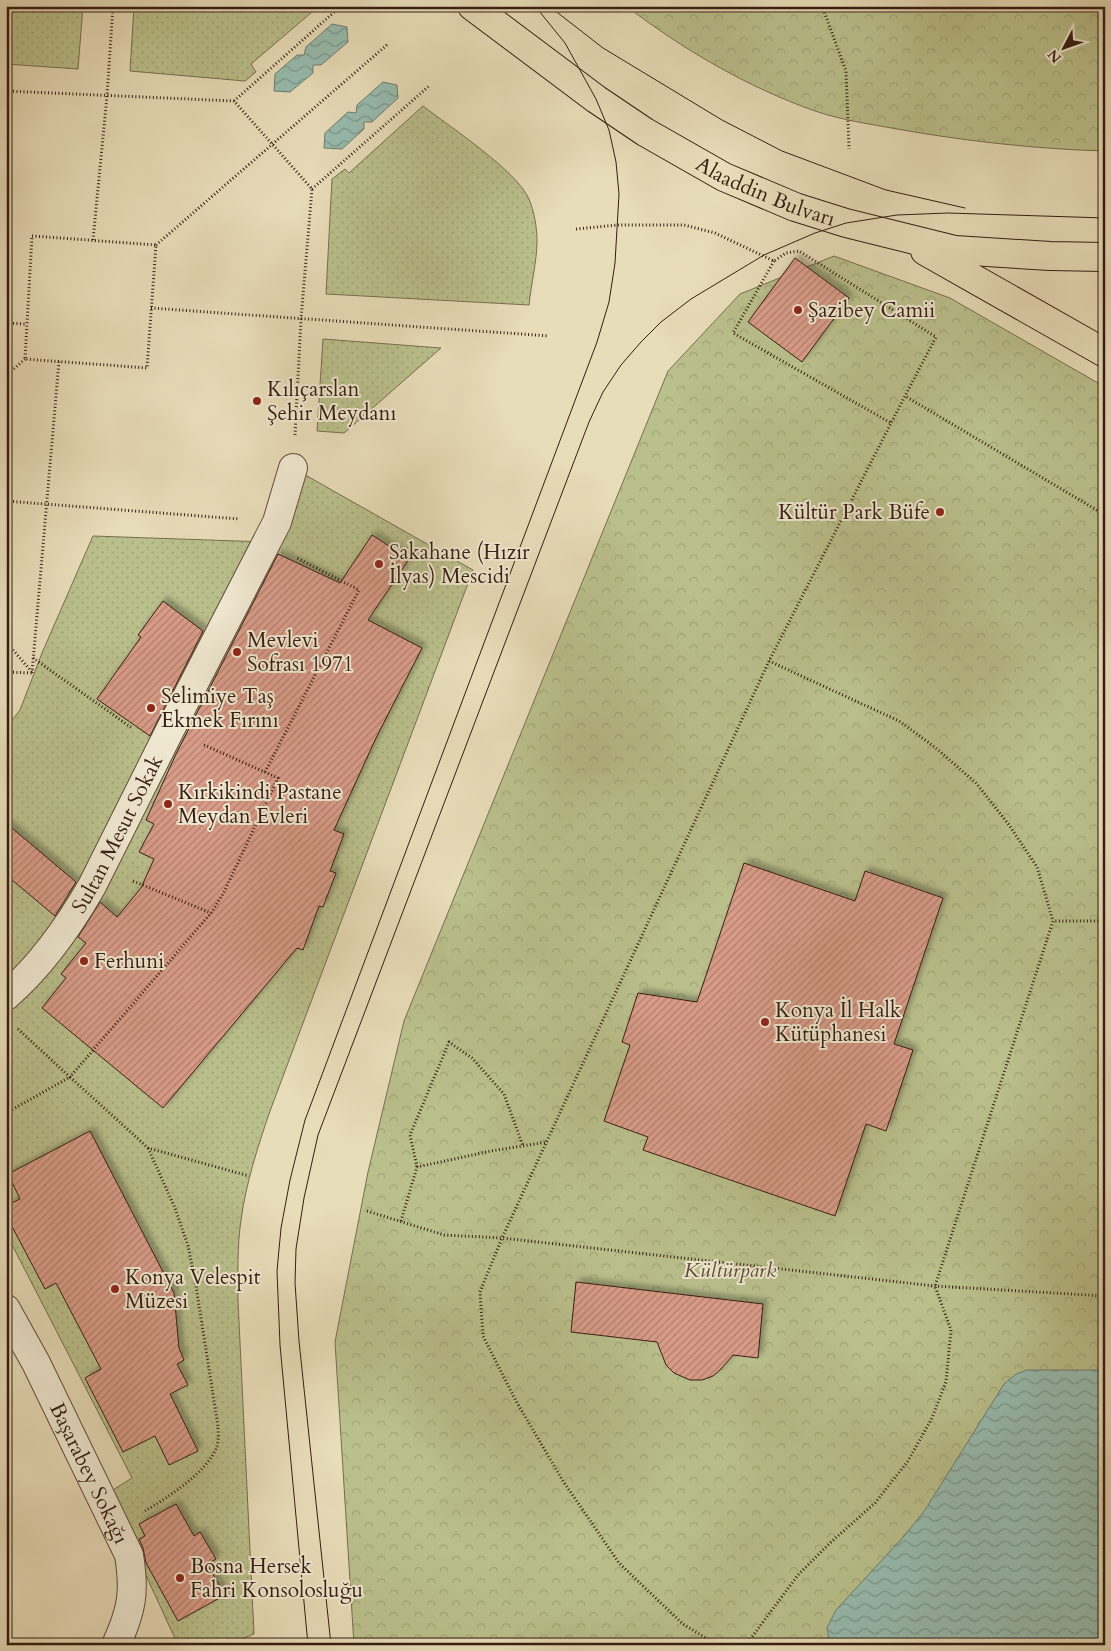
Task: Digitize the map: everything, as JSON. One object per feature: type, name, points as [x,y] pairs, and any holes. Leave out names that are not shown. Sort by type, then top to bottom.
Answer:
[{"type":"main road","name":"Alaaddin Bulvarı","points":[[472,6],[596,99],[645,132],[724,177],[795,207],[846,223],[955,250],[1050,256],[1105,257]]},
{"type":"main road","points":[[902,238],[1105,353]]},
{"type":"street","name":"Sultan Mesut Sokak","points":[[6,996],[26,977],[63,932],[81,905],[272,532],[293,468]]},
{"type":"street","name":"Başarabey Sokağı","points":[[6,1309],[36,1363],[129,1555],[133,1580],[132,1603],[126,1624],[116,1645]]},
{"type":"path","points":[[93,240],[107,96],[113,6]]},
{"type":"path","points":[[6,91],[234,101],[341,6]]},
{"type":"path","points":[[822,6],[846,72],[849,150]]},
{"type":"path","points":[[24,359],[147,368],[156,245],[388,44]]},
{"type":"path","points":[[293,468],[300,318],[312,189],[429,86]]},
{"type":"path","points":[[234,101],[312,189]]},
{"type":"path","points":[[576,230],[618,225],[684,225],[715,233],[774,261]]},
{"type":"path","points":[[6,376],[24,359],[32,236],[156,245]]},
{"type":"path","points":[[716,1645],[683,1624],[619,1563],[563,1481],[516,1401],[483,1336],[480,1292],[502,1238],[769,661],[936,337],[799,251],[786,253],[774,261],[733,332],[891,423]]},
{"type":"path","points":[[151,308],[549,336]]},
{"type":"path","points":[[6,323],[26,324]]},
{"type":"path","points":[[32,673],[59,361]]},
{"type":"path","points":[[905,396],[1105,515]]},
{"type":"path","points":[[6,501],[46,504],[272,532],[359,590],[265,772]]},
{"type":"path","points":[[6,642],[32,673]]},
{"type":"path","points":[[6,1113],[70,1077],[211,914],[223,894],[278,778],[165,739],[33,658]]},
{"type":"path","points":[[746,1645],[798,1575],[874,1503],[908,1461],[931,1420],[946,1382],[951,1330],[935,1286],[1053,921],[1038,868],[976,783],[936,748],[899,722],[769,661]]},
{"type":"path","points":[[6,672],[32,673]]},
{"type":"path","points":[[101,867],[211,914]]},
{"type":"path","points":[[1053,921],[1105,921]]},
{"type":"path","points":[[13,1024],[148,1148],[175,1208],[188,1246],[195,1280],[218,1426],[217,1446],[207,1463],[192,1478],[154,1506],[116,1526]]},
{"type":"path","points":[[401,1221],[417,1166],[410,1135],[449,1042],[472,1058],[504,1094],[523,1146]]},
{"type":"path","points":[[417,1166],[547,1142]]},
{"type":"path","points":[[148,1148],[249,1176]]},
{"type":"path","points":[[367,1210],[444,1235],[502,1238],[935,1286],[1105,1296]]},
{"type":"green space","points":[[6,6],[83,6],[78,69],[6,64]]},
{"type":"green space","points":[[134,6],[319,6],[251,64],[256,72],[245,81],[130,71]]},
{"type":"green space","points":[[626,6],[1105,6],[1105,151],[974,141],[897,129],[815,111],[765,91],[717,66],[670,38]]},
{"type":"green space","points":[[423,106],[497,162],[511,175],[529,199],[535,219],[537,241],[529,305],[326,294],[332,179],[345,169],[349,173]]},
{"type":"green space","name":"Kültürpark","points":[[834,256],[950,298],[1105,387],[1105,1645],[354,1645],[335,1342],[368,1172],[404,1021],[668,371],[740,294]]},
{"type":"green space","points":[[323,339],[441,348],[344,433],[317,431]]},
{"type":"green space","points":[[293,468],[473,570],[270,1111],[246,1192],[239,1240],[238,1301],[254,1634],[227,1645],[178,1645],[108,1493],[132,1478],[6,1233],[6,728],[20,710],[42,653],[93,536],[266,542]]},
{"type":"water","points":[[332,24],[347,27],[348,42],[321,65],[313,65],[313,73],[290,92],[274,91],[275,74],[297,55],[304,55],[306,47]]},
{"type":"water","points":[[383,82],[397,85],[398,98],[372,122],[364,122],[364,129],[342,149],[324,148],[325,133],[348,112],[356,113],[357,105]]},
{"type":"water","points":[[1027,1370],[1105,1370],[1105,1645],[830,1645],[827,1628],[836,1610],[905,1535],[925,1510],[1004,1384],[1016,1374]]},
{"type":"building","name":"Şazibey Camii","points":[[795,258],[849,298],[802,362],[748,322]]},
{"type":"building","points":[[372,535],[409,559],[368,620],[422,648],[376,738],[334,830],[344,834],[330,871],[336,873],[323,907],[319,906],[303,950],[297,948],[163,1108],[42,1008],[66,978],[61,974],[86,943],[78,937],[100,902],[117,917],[141,888],[154,859],[139,852],[154,824],[146,820],[176,754],[278,554],[340,583]]},
{"type":"building","points":[[163,601],[203,631],[150,736],[97,699],[141,637],[138,635]]},
{"type":"building","points":[[6,823],[76,882],[55,916],[6,875]]},
{"type":"building","name":"Konya İl Halk Kütüphanesi","points":[[744,863],[855,901],[865,871],[943,898],[894,1044],[913,1050],[886,1131],[866,1124],[835,1216],[643,1150],[648,1137],[604,1121],[630,1045],[622,1042],[638,993],[697,1002]]},
{"type":"building","points":[[90,1131],[174,1293],[179,1348],[184,1360],[177,1364],[188,1385],[170,1394],[198,1451],[169,1465],[155,1436],[123,1452],[85,1378],[101,1369],[56,1283],[45,1289],[6,1215],[6,1206],[20,1199],[8,1174]]},
{"type":"building","points":[[576,1282],[763,1304],[758,1358],[733,1355],[713,1376],[702,1380],[690,1380],[674,1373],[666,1365],[657,1342],[571,1332]]},
{"type":"building","points":[[176,1504],[194,1536],[200,1532],[216,1559],[207,1564],[225,1595],[178,1621],[146,1563],[139,1539],[145,1536],[139,1524]]},
{"type":"tram line","points":[[308,1645],[280,1345],[277,1271],[281,1228],[290,1180],[305,1120],[597,342],[609,302],[615,263],[619,194],[616,162],[609,130],[596,99],[565,43],[535,6]]},
{"type":"tram line","points":[[549,6],[603,48],[722,120],[782,151],[886,190],[965,208]]},
{"type":"tram line","points":[[331,1645],[299,1341],[295,1283],[296,1249],[304,1198],[318,1135],[589,422],[603,392],[621,365],[641,342],[661,322],[691,299],[764,255],[815,233],[846,223],[897,215],[948,213],[1105,218]]},
{"type":"place","name":"Şazibey Camii","points":[[798,310]]},
{"type":"place","name":"Kılıçarslan Şehir Meydanı","points":[[257,401]]},
{"type":"place","name":"Kültür Park Büfe","points":[[940,512]]},
{"type":"place","name":"Sakahane (Hızır İlyas) Mescidi","points":[[379,564]]},
{"type":"place","name":"Mevlevi Sofrası 1971","points":[[237,652]]},
{"type":"place","name":"Selimiye Taş Ekmek Fırını","points":[[151,708]]},
{"type":"place","name":"Kırkikindi Pastane Meydan Evleri","points":[[168,804]]},
{"type":"place","name":"Ferhuni","points":[[84,961]]},
{"type":"place","name":"Konya İl Halk Kütüphanesi","points":[[765,1022]]},
{"type":"place","name":"Konya Velespit Müzesi","points":[[115,1289]]},
{"type":"place","name":"Bosna Hersek Fahri Konsolosluğu","points":[[180,1578]]}]
